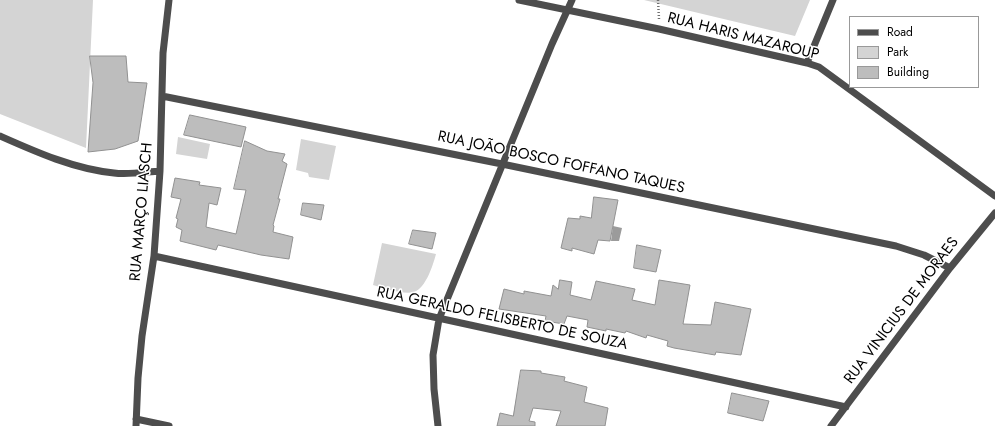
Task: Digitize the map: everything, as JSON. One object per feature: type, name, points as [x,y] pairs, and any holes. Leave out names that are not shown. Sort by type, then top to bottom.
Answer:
[{"type":"street","name":"RUA MARÇO LIASCH","points":[[136,423],[142,336],[154,256],[160,171],[162,53],[168,0]]},
{"type":"street","name":"RUA HARIS MAZAROUP","points":[[519,0],[659,29],[819,67],[995,196]]},
{"type":"street","points":[[438,426],[434,389],[433,355],[439,319],[552,44],[572,0]]},
{"type":"street","points":[[807,63],[833,0]]},
{"type":"street","name":"RUA JOÃO BOSCO FOFFANO TAQUES","points":[[162,96],[502,164],[896,246],[924,255],[950,268]]},
{"type":"street","points":[[0,136],[51,157],[84,168],[115,174],[160,171]]},
{"type":"street","name":"RUA VINICIUS DE MORAES","points":[[831,426],[950,268],[995,214]]},
{"type":"street","name":"RUA GERALDO FELISBERTO DE SOUZA","points":[[154,256],[846,407]]},
{"type":"street","points":[[136,423],[169,426]]},
{"type":"path","points":[[658,0],[659,29]]},
{"type":"green space","points":[[0,0],[93,0],[86,148],[0,114]]},
{"type":"green space","points":[[644,0],[810,0],[795,36]]},
{"type":"green space","points":[[178,137],[210,144],[207,159],[176,154]]},
{"type":"green space","points":[[301,139],[336,146],[329,180],[309,177],[308,173],[296,170]]},
{"type":"green space","points":[[382,243],[436,254],[428,276],[418,290],[405,293],[373,285]]},
{"type":"shaded area","points":[[613,226],[622,228],[619,241],[611,241]]},
{"type":"building","points":[[90,56],[126,56],[128,82],[147,83],[138,141],[115,149],[88,152],[93,83]]},
{"type":"building","points":[[190,115],[246,127],[241,147],[184,135]]},
{"type":"building","points":[[245,141],[267,151],[285,154],[282,161],[287,164],[278,199],[280,199],[273,225],[273,232],[293,237],[289,259],[261,255],[218,245],[216,250],[180,241],[182,230],[176,227],[178,219],[176,218],[181,199],[171,197],[175,178],[200,182],[199,185],[221,188],[217,205],[209,203],[206,227],[236,234],[246,190],[234,189]]},
{"type":"building","points":[[594,197],[618,200],[610,241],[598,240],[594,254],[572,248],[572,251],[561,248],[568,218],[580,219],[580,216],[591,218]]},
{"type":"building","points":[[303,203],[324,205],[321,220],[301,215]]},
{"type":"building","points":[[413,230],[436,233],[432,249],[409,244]]},
{"type":"building","points":[[637,245],[661,250],[656,272],[634,268]]},
{"type":"building","points":[[560,280],[572,282],[570,295],[591,300],[596,281],[635,289],[632,300],[655,305],[659,280],[690,285],[683,324],[711,325],[715,302],[751,309],[741,355],[716,352],[715,355],[674,348],[667,346],[668,341],[647,335],[646,338],[626,331],[625,333],[587,327],[588,320],[567,316],[564,324],[545,321],[546,316],[499,309],[504,289],[524,294],[524,291],[551,296],[553,285],[558,289]]},
{"type":"building","points":[[521,370],[541,371],[541,373],[565,377],[564,381],[587,387],[584,402],[608,408],[605,426],[556,426],[561,411],[533,408],[529,421],[535,422],[535,426],[497,426],[500,413],[513,416]]},
{"type":"building","points":[[732,393],[769,401],[763,421],[728,413]]}]
